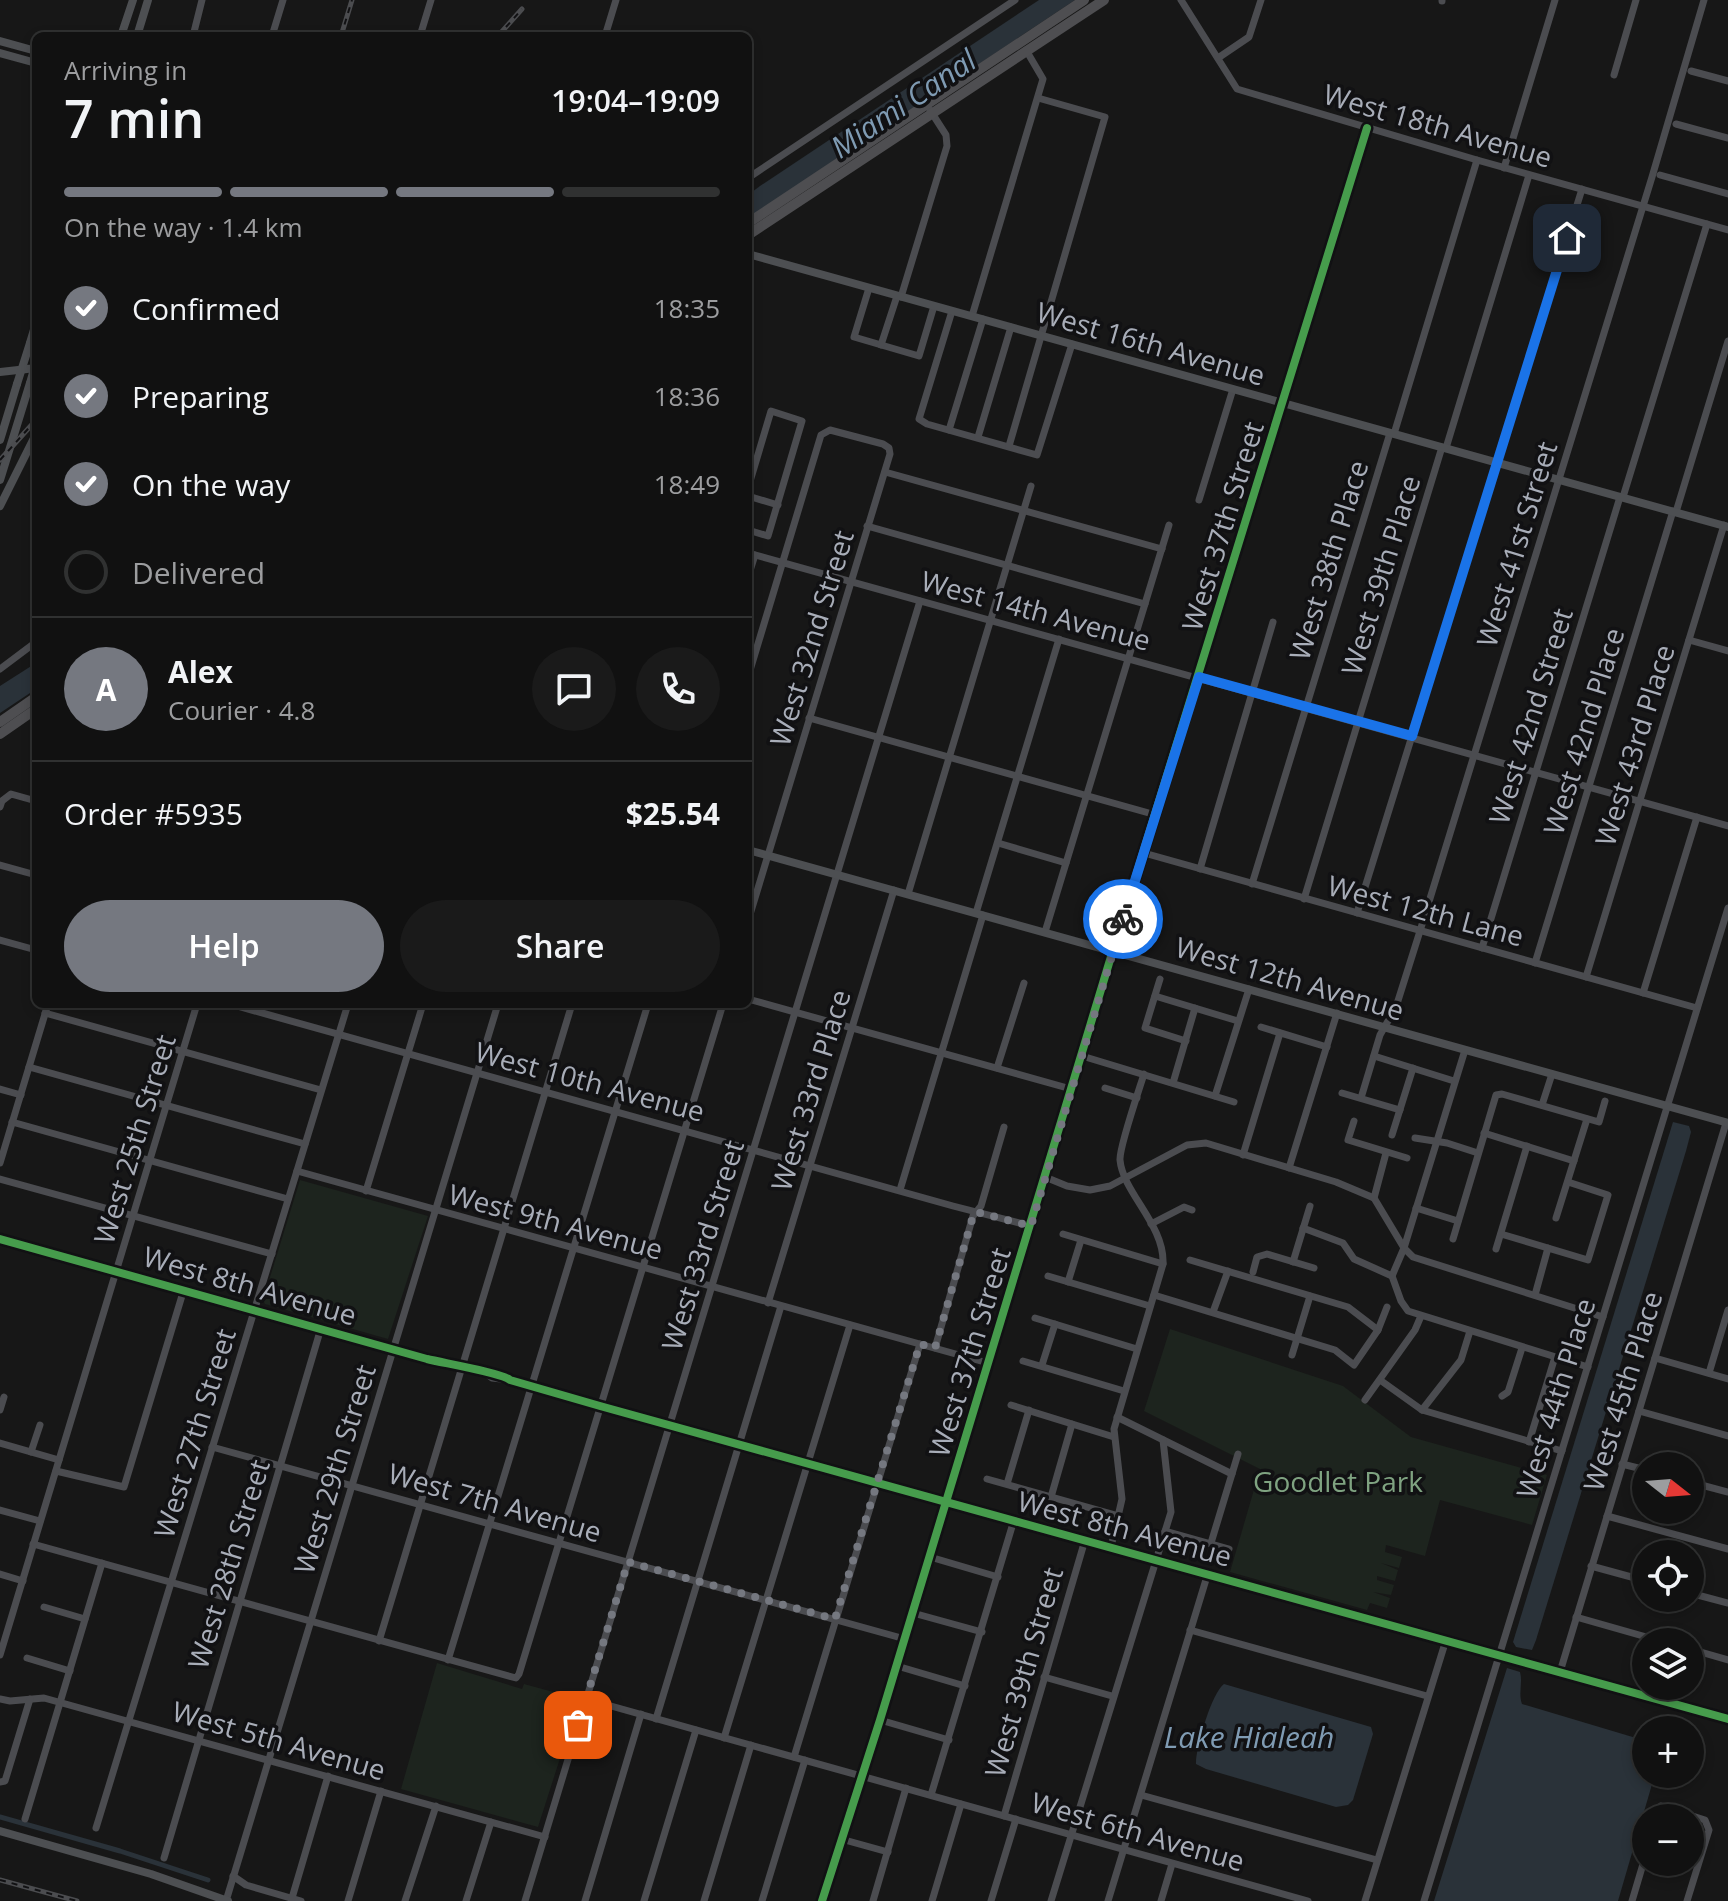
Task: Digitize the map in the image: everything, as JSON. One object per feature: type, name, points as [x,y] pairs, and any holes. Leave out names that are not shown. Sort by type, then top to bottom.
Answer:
[{"type":"highway","points":[[1024,46],[1084,0]]},
{"type":"highway","points":[[752,220],[1024,46],[1104,0]]},
{"type":"highway","points":[[752,232],[929,108]]},
{"type":"highway","points":[[0,722],[32,700]]},
{"type":"highway","points":[[0,734],[32,712]]},
{"type":"main road","points":[[122,32],[133,0]]},
{"type":"main road","points":[[138,32],[148,0]]},
{"type":"main road","points":[[0,41],[32,52]]},
{"type":"main road","points":[[1,53],[32,53]]},
{"type":"main road","points":[[1,53],[32,62]]},
{"type":"main road","name":"West 16th Avenue","points":[[752,255],[1726,526]]},
{"type":"main road","points":[[0,440],[32,336]]},
{"type":"main road","points":[[0,372],[32,366]]},
{"type":"main road","points":[[0,480],[32,377]]},
{"type":"main road","points":[[0,506],[32,442]]},
{"type":"main road","name":"West 12th Avenue","points":[[752,851],[1727,1123]]},
{"type":"main road","points":[[0,1831],[151,1874],[227,1901]]},
{"type":"street","points":[[194,32],[202,0]]},
{"type":"street","points":[[273,32],[283,0]]},
{"type":"street","points":[[421,32],[431,0]]},
{"type":"street","points":[[606,32],[616,0]]},
{"type":"street","name":"West 18th Avenue","points":[[1181,0],[1237,89],[1728,230]]},
{"type":"street","points":[[1218,58],[1249,37],[1261,0]]},
{"type":"street","points":[[1504,168],[1555,0]]},
{"type":"street","points":[[1614,75],[1636,0]]},
{"type":"street","name":"West 41st Street","points":[[1361,1098],[1380,1035],[1396,1007],[1420,931],[1704,0]]},
{"type":"street","points":[[752,175],[1011,1]]},
{"type":"street","points":[[972,316],[1043,79],[1024,46]]},
{"type":"street","points":[[1691,71],[1728,81]]},
{"type":"street","points":[[1009,446],[1105,117],[1038,98]]},
{"type":"street","points":[[881,345],[947,146],[946,135],[929,108]]},
{"type":"street","points":[[1676,124],[1728,138]]},
{"type":"street","name":"West 37th Street","points":[[822,1901],[897,1666],[1113,950],[1367,128]]},
{"type":"street","name":"West 38th Place","points":[[1252,884],[1477,160]]},
{"type":"street","name":"West 39th Place","points":[[1304,899],[1529,175]]},
{"type":"street","points":[[1660,175],[1728,194]]},
{"type":"street","points":[[1357,913],[1582,189]]},
{"type":"street","name":"West 42nd Street","points":[[1482,948],[1707,224]]},
{"type":"street","points":[[869,288],[854,337],[919,356],[934,306]]},
{"type":"street","points":[[952,311],[919,419],[1037,455],[1072,344]]},
{"type":"street","points":[[949,430],[983,319]]},
{"type":"street","points":[[978,437],[1011,327]]},
{"type":"street","name":"West 42nd Place","points":[[1535,963],[1728,341]]},
{"type":"street","points":[[1199,500],[1233,389]]},
{"type":"street","points":[[752,475],[771,411],[802,421],[768,536],[752,531]]},
{"type":"street","name":"West 32nd Street","points":[[752,908],[889,459],[889,448],[830,430],[821,435],[784,562]]},
{"type":"street","points":[[885,472],[1162,549]]},
{"type":"street","points":[[908,894],[1031,486]]},
{"type":"street","points":[[752,497],[778,505]]},
{"type":"street","points":[[1045,932],[1169,525]]},
{"type":"street","points":[[867,526],[1145,604]]},
{"type":"street","name":"West 43rd Place","points":[[1586,977],[1726,526]]},
{"type":"street","name":"West 14th Avenue","points":[[752,554],[1728,826]]},
{"type":"street","points":[[752,664],[784,562]]},
{"type":"street","name":"West 33rd Street","points":[[525,1901],[920,601]]},
{"type":"street","points":[[1200,869],[1273,622]]},
{"type":"street","points":[[900,1190],[1059,639]]},
{"type":"street","points":[[1689,640],[1728,651]]},
{"type":"street","points":[[0,669],[32,645]]},
{"type":"street","points":[[809,718],[1156,815]]},
{"type":"street","points":[[0,807],[11,794],[32,799]]},
{"type":"street","points":[[1643,993],[1697,817]]},
{"type":"street","points":[[998,843],[1066,863]]},
{"type":"street","name":"West 12th Lane","points":[[1144,853],[1697,1008]]},
{"type":"street","points":[[0,865],[32,874]]},
{"type":"street","name":"West 33rd Place","points":[[768,1303],[894,890]]},
{"type":"street","name":"West 44th Place","points":[[1424,1901],[1728,908]]},
{"type":"street","points":[[0,940],[32,949]]},
{"type":"street","points":[[1160,979],[1145,1028],[1186,1041]]},
{"type":"street","points":[[997,1068],[1024,983]]},
{"type":"street","points":[[1215,1096],[1249,989]]},
{"type":"street","points":[[1155,996],[1238,1021]]},
{"type":"street","points":[[752,1000],[1071,1089]]},
{"type":"street","points":[[0,1163],[46,1008],[321,1090]]},
{"type":"street","name":"West 25th Street","points":[[0,1655],[2,1638],[23,1581],[196,1008]]},
{"type":"street","name":"West 10th Avenue","points":[[245,1008],[1031,1226]]},
{"type":"street","points":[[270,1015],[272,1008]]},
{"type":"street","name":"West 27th Street","points":[[96,1828],[347,1008]]},
{"type":"street","points":[[366,1191],[422,1008]]},
{"type":"street","name":"West 29th Street","points":[[227,1901],[497,1008]]},
{"type":"street","points":[[379,1641],[571,1008]]},
{"type":"street","points":[[448,1660],[647,1008]]},
{"type":"street","points":[[33,1544],[516,1678],[722,1008]]},
{"type":"street","points":[[1173,1083],[1195,1008]]},
{"type":"street","points":[[1289,1168],[1337,1013]]},
{"type":"street","points":[[1261,1027],[1327,1047]]},
{"type":"street","points":[[1243,1155],[1280,1033]]},
{"type":"street","points":[[1465,1050],[1404,1248],[1392,1276],[1401,1301],[1408,1311],[1421,1316],[1588,1367]]},
{"type":"street","points":[[1082,1056],[1234,1102]]},
{"type":"street","points":[[1374,1056],[1454,1081]]},
{"type":"street","points":[[29,1067],[305,1144]]},
{"type":"street","points":[[1392,1135],[1413,1068]]},
{"type":"street","points":[[1111,1547],[1122,1499],[1114,1437],[1117,1417],[1163,1264],[1161,1244],[1119,1159],[1144,1074]]},
{"type":"street","points":[[1542,1105],[1552,1074]]},
{"type":"street","points":[[1105,1088],[1137,1098]]},
{"type":"street","points":[[0,1089],[21,1095]]},
{"type":"street","points":[[1342,1093],[1400,1110]]},
{"type":"street","points":[[1453,1239],[1496,1095],[1502,1094],[1599,1122],[1605,1101]]},
{"type":"street","points":[[1556,1218],[1587,1119]]},
{"type":"street","points":[[1354,1121],[1348,1140],[1407,1158]]},
{"type":"street","points":[[12,1122],[288,1199]]},
{"type":"street","name":"West 45th Place","points":[[1560,1672],[1727,1123]]},
{"type":"street","points":[[935,1348],[1004,1127]]},
{"type":"street","points":[[1484,1133],[1574,1161]]},
{"type":"street","points":[[1415,1138],[1447,1143],[1478,1153]]},
{"type":"street","points":[[1045,1177],[1067,1186],[1090,1190],[1110,1186],[1187,1145],[1206,1143],[1336,1182],[1374,1198],[1404,1248],[1413,1257],[1603,1317]]},
{"type":"street","points":[[1496,1249],[1527,1146]]},
{"type":"street","points":[[1374,1198],[1386,1153]]},
{"type":"street","name":"West 9th Avenue","points":[[297,1171],[988,1363]]},
{"type":"street","points":[[0,1179],[272,1254]]},
{"type":"street","points":[[1501,1234],[1588,1260],[1608,1195],[1568,1182]]},
{"type":"street","points":[[1293,1262],[1310,1206]]},
{"type":"street","points":[[1151,1224],[1184,1207],[1192,1210]]},
{"type":"street","points":[[1416,1208],[1458,1221]]},
{"type":"street","points":[[1303,1228],[1343,1243],[1354,1259],[1392,1276]]},
{"type":"street","points":[[1063,1234],[1163,1264]]},
{"type":"street","name":"West 8th Avenue","points":[[0,1239],[1728,1719]]},
{"type":"street","points":[[1068,1282],[1081,1240]]},
{"type":"street","points":[[1535,1295],[1548,1248]]},
{"type":"street","points":[[1253,1272],[1257,1257],[1267,1254],[1314,1268]]},
{"type":"street","points":[[1190,1260],[1348,1307],[1378,1330]]},
{"type":"street","points":[[1213,1312],[1228,1271]]},
{"type":"street","points":[[1048,1276],[1150,1306]]},
{"type":"street","points":[[56,1471],[124,1487],[184,1289]]},
{"type":"street","points":[[1154,1295],[1335,1350],[1354,1365],[1385,1318],[1387,1307]]},
{"type":"street","points":[[1292,1355],[1310,1296]]},
{"type":"street","points":[[656,1719],[781,1306]]},
{"type":"street","points":[[1709,1373],[1728,1310]]},
{"type":"street","points":[[1365,1400],[1415,1330],[1421,1316]]},
{"type":"street","points":[[1035,1318],[1137,1349]]},
{"type":"street","points":[[1042,1365],[1055,1324]]},
{"type":"street","points":[[724,1738],[850,1325]]},
{"type":"street","name":"West 28th Street","points":[[164,1858],[321,1328]]},
{"type":"street","points":[[1422,1410],[1461,1360],[1470,1331]]},
{"type":"street","points":[[794,1757],[920,1344]]},
{"type":"street","points":[[1502,1396],[1508,1392],[1522,1348]]},
{"type":"street","points":[[1529,1442],[1555,1357]]},
{"type":"street","points":[[1655,1358],[1728,1379]]},
{"type":"street","points":[[1023,1361],[1124,1391]]},
{"type":"street","points":[[1380,1380],[1422,1410],[1562,1451]]},
{"type":"street","points":[[0,1410],[4,1397]]},
{"type":"street","points":[[1011,1405],[1114,1437]]},
{"type":"street","points":[[1007,1484],[1029,1410]]},
{"type":"street","points":[[1639,1411],[1728,1436]]},
{"type":"street","points":[[1117,1417],[1232,1474]]},
{"type":"street","points":[[1051,1497],[1072,1424]]},
{"type":"street","points":[[31,1452],[40,1425]]},
{"type":"street","points":[[1051,1901],[1171,1512],[1163,1440]]},
{"type":"street","points":[[0,1443],[59,1460]]},
{"type":"street","name":"West 7th Avenue","points":[[212,1447],[905,1639]]},
{"type":"street","points":[[1211,1543],[1238,1454]]},
{"type":"street","points":[[1622,1464],[1632,1466]]},
{"type":"street","points":[[987,1479],[1119,1516]]},
{"type":"street","points":[[1704,1486],[1728,1492]]},
{"type":"street","points":[[0,1510],[40,1521]]},
{"type":"street","points":[[1607,1516],[1728,1549]]},
{"type":"street","points":[[931,1795],[1014,1520]]},
{"type":"street","points":[[1165,1531],[1229,1549]]},
{"type":"street","name":"West 39th Street","points":[[1004,1816],[1085,1540]]},
{"type":"street","points":[[930,1557],[998,1577]]},
{"type":"street","points":[[25,1819],[102,1563]]},
{"type":"street","points":[[1591,1566],[1632,1577]]},
{"type":"street","points":[[1108,1901],[1208,1573]]},
{"type":"street","points":[[0,1574],[23,1581]]},
{"type":"street","points":[[1704,1597],[1728,1603]]},
{"type":"street","points":[[44,1607],[85,1619]]},
{"type":"street","points":[[913,1613],[982,1632]]},
{"type":"street","points":[[1576,1617],[1632,1633]]},
{"type":"street","points":[[1190,1630],[1427,1696]]},
{"type":"street","points":[[1365,1901],[1446,1640]]},
{"type":"street","points":[[1704,1653],[1728,1660]]},
{"type":"street","points":[[27,1658],[70,1671]]},
{"type":"street","points":[[897,1666],[965,1686]]},
{"type":"street","points":[[1044,1677],[1112,1696]]},
{"type":"street","name":"West 5th Avenue","points":[[0,1699],[44,1698],[60,1702],[545,1837]]},
{"type":"street","points":[[2,1781],[30,1699]]},
{"type":"street","name":"West 6th Avenue","points":[[586,1699],[1308,1901]]},
{"type":"street","points":[[585,1901],[641,1714]]},
{"type":"street","points":[[880,1720],[949,1740]]},
{"type":"street","points":[[644,1901],[696,1730]]},
{"type":"street","points":[[704,1901],[751,1745]]},
{"type":"street","points":[[762,1901],[805,1760]]},
{"type":"street","points":[[292,1898],[328,1776]]},
{"type":"street","points":[[873,1901],[906,1788]]},
{"type":"street","points":[[348,1901],[381,1791]]},
{"type":"street","points":[[1141,1795],[1377,1860]]},
{"type":"street","points":[[932,1901],[961,1804]]},
{"type":"street","points":[[405,1901],[436,1806]]},
{"type":"street","name":"West 39th Street","points":[[991,1901],[1016,1819]]},
{"type":"street","points":[[1704,1820],[1709,1830],[1704,1846]]},
{"type":"street","points":[[466,1901],[491,1822]]},
{"type":"street","points":[[841,1839],[888,1852]]},
{"type":"street","points":[[1161,1901],[1172,1864]]},
{"type":"street","points":[[233,1876],[241,1883],[301,1901]]},
{"type":"street","points":[[1632,1901],[1639,1876]]},
{"type":"street","points":[[1687,1901],[1695,1876]]},
{"type":"green space","points":[[300,1180],[428,1216],[388,1339],[265,1304],[263,1300]]},
{"type":"green space","name":"Goodlet Park","points":[[1170,1329],[1343,1386],[1411,1437],[1547,1475],[1532,1525],[1440,1500],[1425,1556],[1386,1545],[1385,1552],[1402,1557],[1399,1568],[1381,1563],[1398,1570],[1395,1581],[1377,1576],[1377,1580],[1394,1585],[1391,1595],[1373,1592],[1390,1598],[1387,1608],[1370,1603],[1367,1610],[1230,1572],[1260,1469],[1144,1411]]},
{"type":"green space","points":[[437,1663],[522,1689],[524,1684],[579,1699],[538,1827],[401,1789]]},
{"type":"water","name":"Miami Canal","points":[[1039,0],[1075,0],[752,215],[752,192]]},
{"type":"water","points":[[32,666],[32,692],[0,713],[0,686]]},
{"type":"water","points":[[1673,1122],[1689,1126],[1691,1132],[1686,1151],[1536,1640],[1532,1650],[1516,1647],[1513,1642]]},
{"type":"water","points":[[1507,1668],[1520,1672],[1522,1704],[1632,1737],[1632,1788],[1651,1788],[1646,1804],[1632,1804],[1632,1853],[1618,1901],[1434,1901]]},
{"type":"water","name":"Lake Hialeah","points":[[1224,1684],[1371,1727],[1373,1734],[1353,1800],[1348,1805],[1336,1807],[1196,1764],[1205,1721],[1214,1698]]},
{"type":"waterway","points":[[0,1817],[208,1880]]},
{"type":"railway","points":[[342,32],[352,0]]},
{"type":"railway","points":[[502,32],[522,9]]},
{"type":"railway","points":[[0,460],[32,424]]},
{"type":"railway","points":[[0,1880],[77,1901]]},
{"type":"cycle path","points":[[822,1901],[1367,128]]},
{"type":"cycle path","points":[[0,1239],[427,1359],[496,1374],[600,1406],[1728,1719]]},
{"type":"way so far","points":[[578,1725],[628,1562],[835,1619],[920,1344],[935,1348],[973,1216],[976,1212],[1031,1226],[1123,919]]},
{"type":"route","points":[[1123,919],[1199,677],[1412,736],[1567,238]]}]
